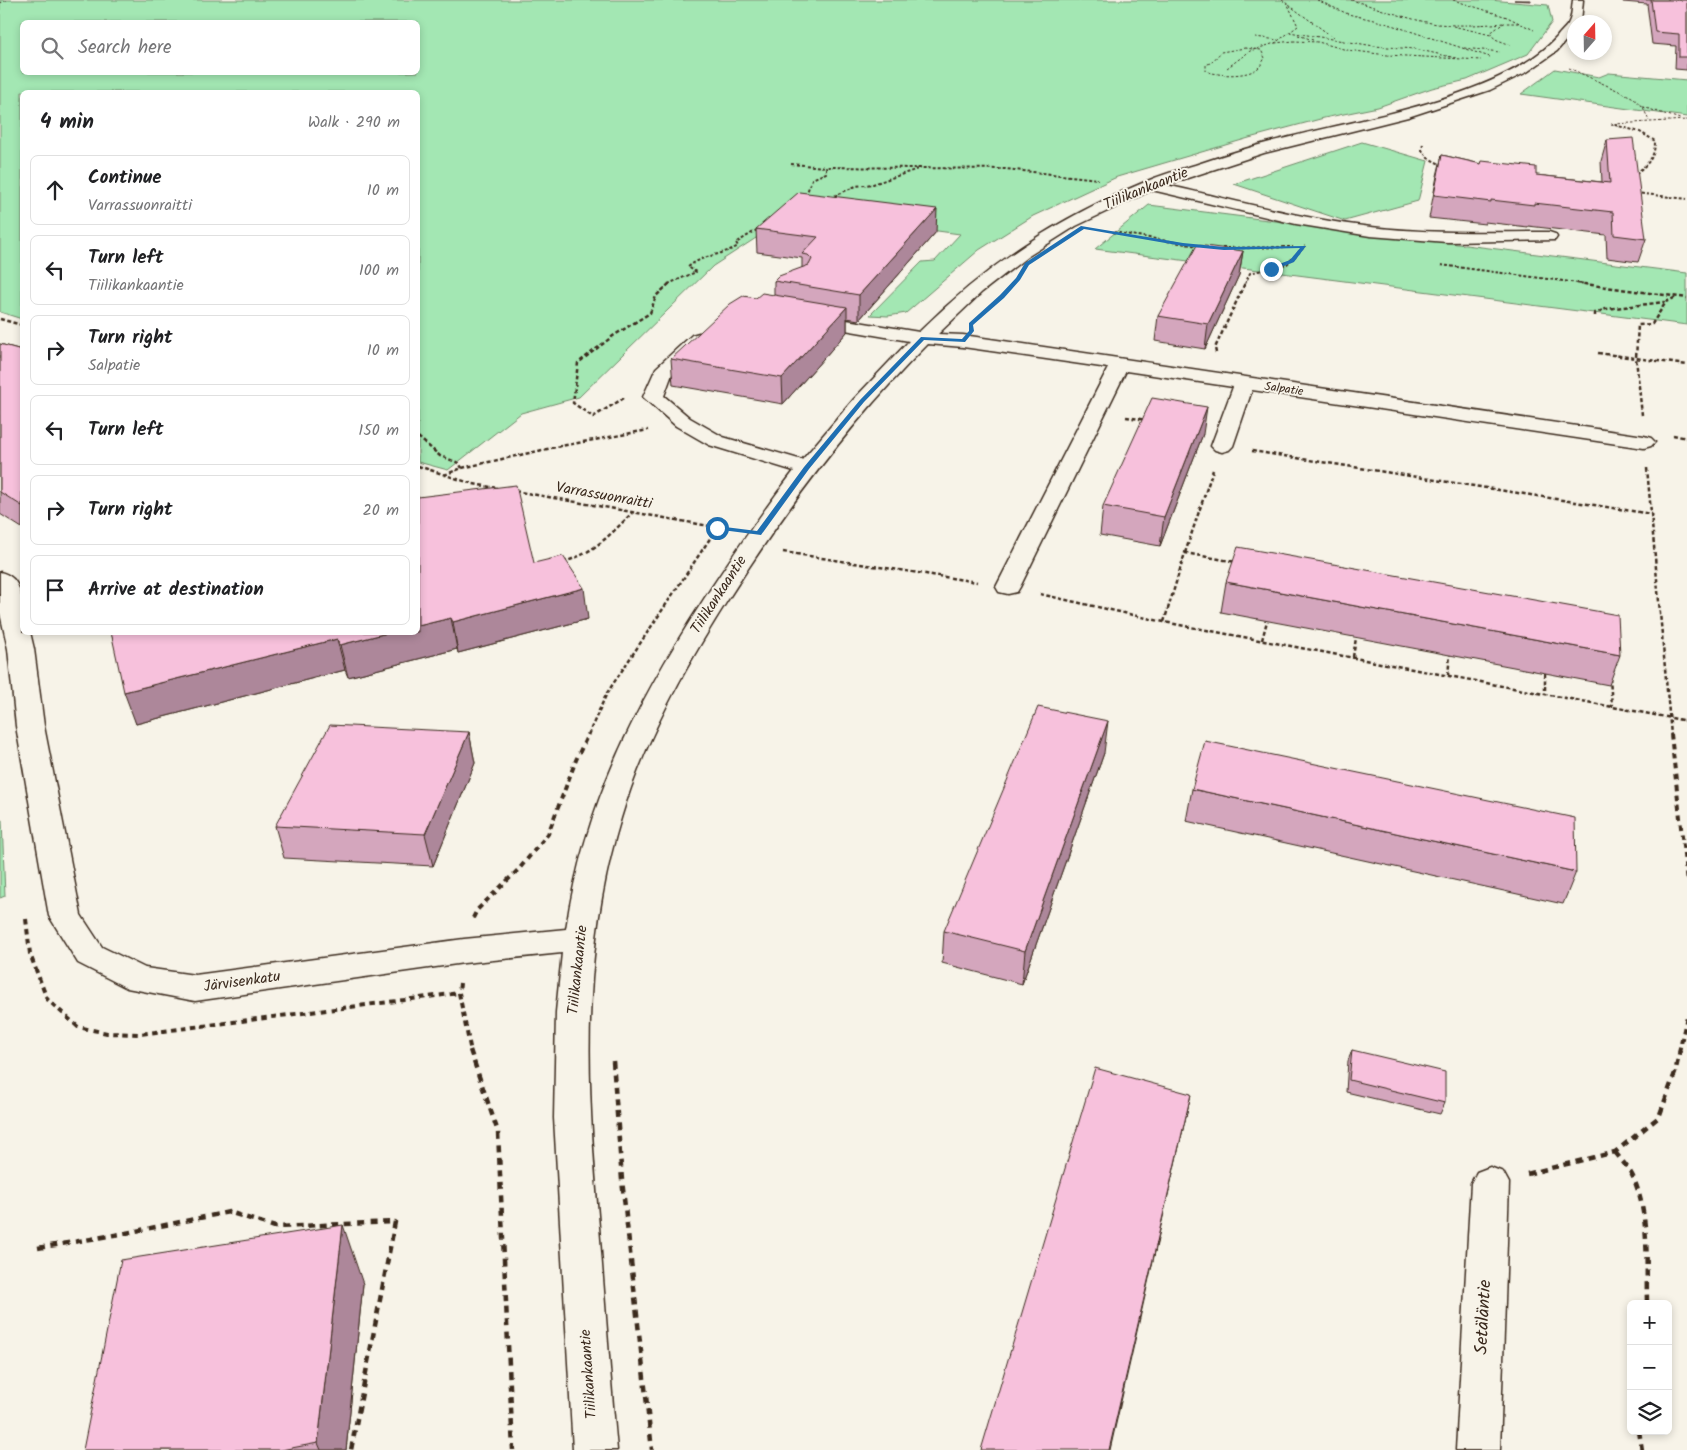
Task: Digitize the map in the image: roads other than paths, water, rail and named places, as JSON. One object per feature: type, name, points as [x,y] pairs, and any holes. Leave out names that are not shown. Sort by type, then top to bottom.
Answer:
[{"type":"street","points":[[1575,15],[1578,0]]},
{"type":"street","name":"Tiilikankaantie","points":[[594,1450],[572,1116],[571,1052],[573,994],[587,897],[604,829],[618,784],[660,690],[759,533],[807,468],[868,395],[923,338],[987,279],[1025,251],[1094,210],[1142,188],[1247,153],[1424,108],[1481,89],[1542,58],[1567,33]]},
{"type":"street","points":[[1142,188],[1344,228],[1469,237],[1549,237]]},
{"type":"street","name":"Salpatie","points":[[796,316],[923,338],[964,341],[1644,442]]},
{"type":"street","points":[[716,329],[692,344],[662,372],[653,397],[683,422],[716,441],[807,468]]},
{"type":"street","points":[[1008,587],[1120,364]]},
{"type":"street","points":[[1222,446],[1244,383]]},
{"type":"street","name":"Järvisenkatu","points":[[0,578],[6,585],[21,649],[30,726],[65,916],[90,955],[139,979],[195,988],[464,951],[580,939]]},
{"type":"street","name":"Setäläntie","points":[[1478,1450],[1490,1183]]}]
